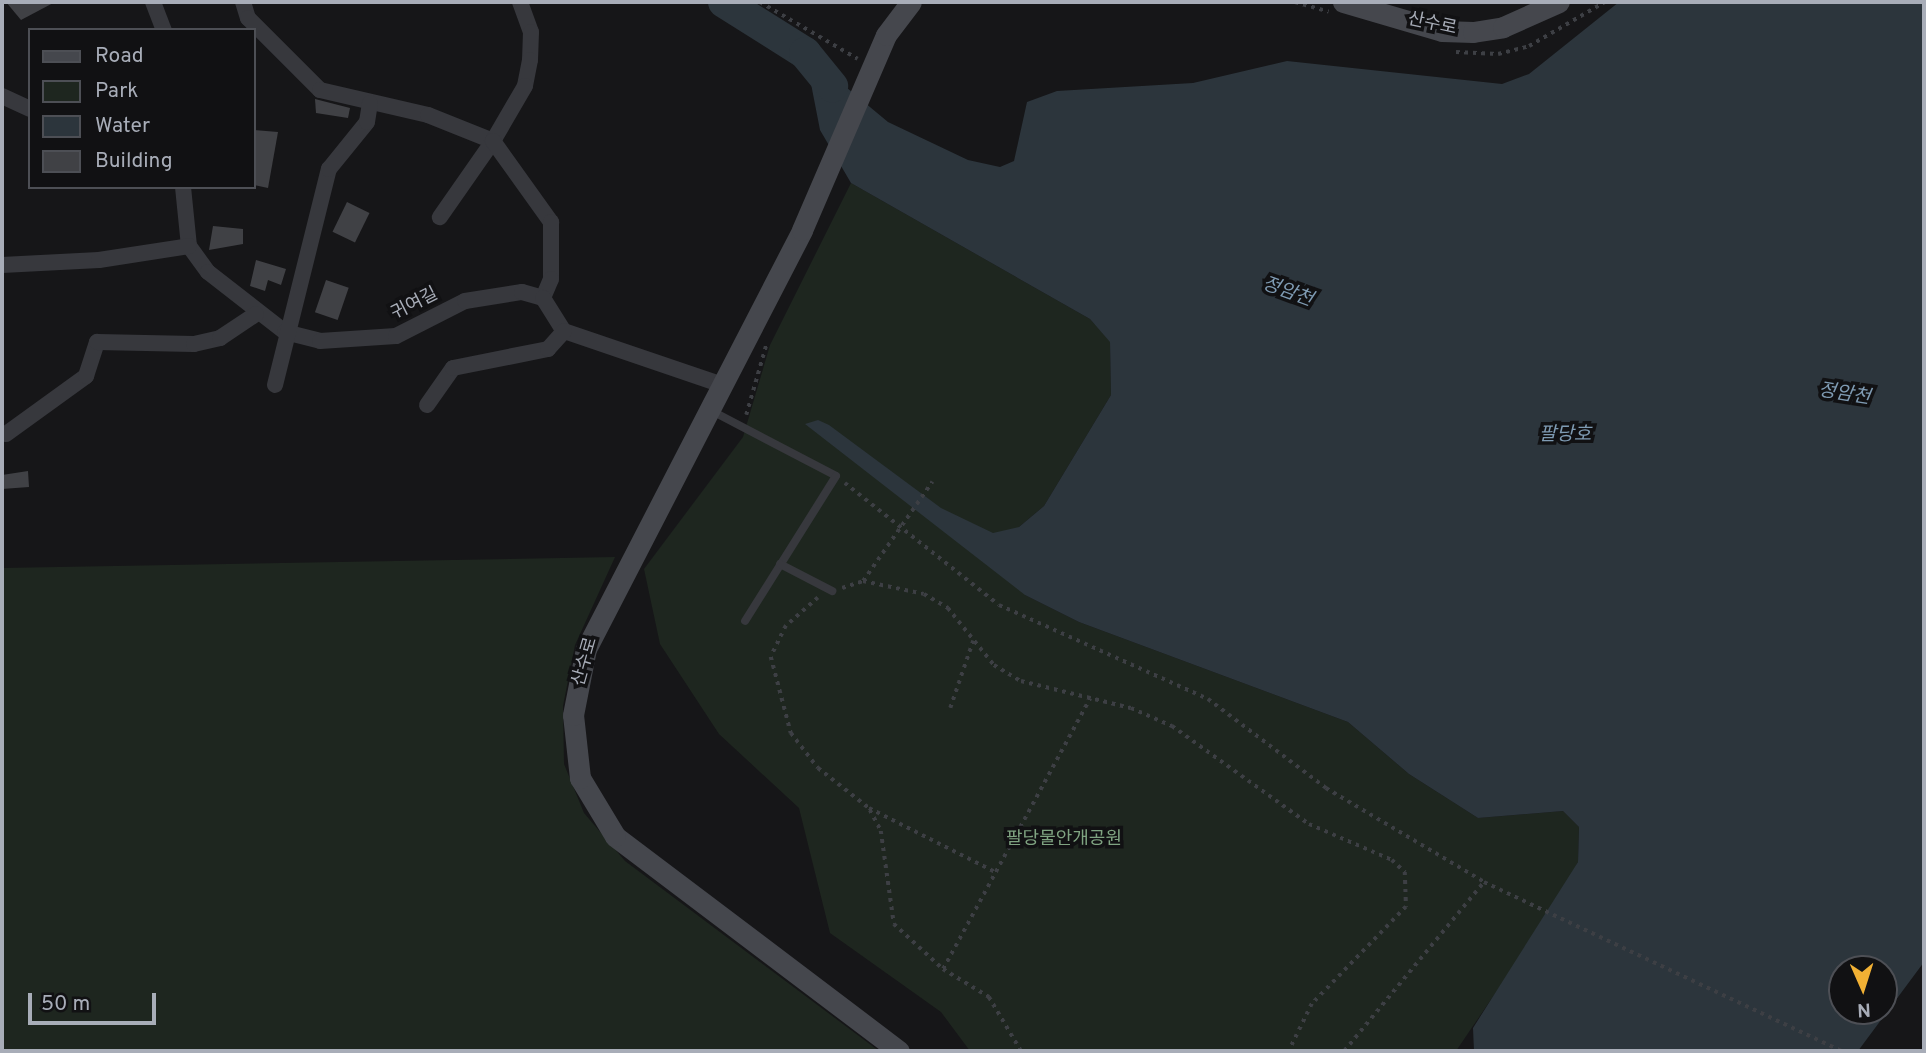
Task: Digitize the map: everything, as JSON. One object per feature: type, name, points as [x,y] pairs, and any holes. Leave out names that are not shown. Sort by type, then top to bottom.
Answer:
[{"type":"main road","points":[[869,74],[911,2]]},
{"type":"main road","name":"산수로","points":[[1343,2],[1442,31],[1473,32],[1503,27],[1559,2]]},
{"type":"main road","name":"산수로","points":[[869,74],[823,174],[802,230],[586,649],[573,715],[580,778],[595,811],[644,862],[899,1051]]},
{"type":"street","points":[[153,2],[163,28]]},
{"type":"street","points":[[243,2],[248,18],[320,90],[428,115],[493,141],[551,222],[551,279],[543,298],[564,331],[723,385]]},
{"type":"street","points":[[440,217],[493,141],[525,86],[531,32],[520,2]]},
{"type":"street","points":[[2,96],[28,108]]},
{"type":"street","points":[[275,384],[285,332],[329,169],[367,121],[370,103]]},
{"type":"street","points":[[2,265],[99,260],[189,246],[183,189]]},
{"type":"street","name":"귀여길","points":[[189,246],[208,272],[256,314],[285,332],[362,342],[396,337],[465,301],[497,293],[543,298]]},
{"type":"street","points":[[6,434],[86,376],[97,342],[194,344],[220,338],[256,314]]},
{"type":"street","points":[[427,405],[453,368],[548,349],[564,331]]},
{"type":"lane","points":[[710,410],[836,476],[745,621]]},
{"type":"lane","points":[[780,564],[832,591]]},
{"type":"path","points":[[760,2],[869,74]]},
{"type":"path","points":[[836,476],[999,605],[1209,699],[1325,788],[1484,882],[1841,1051]]},
{"type":"path","points":[[863,581],[932,482]]},
{"type":"path","points":[[995,872],[869,808],[818,768],[791,733],[771,657],[806,604],[832,591],[863,581],[925,594],[948,608],[994,665],[1021,681],[1090,698],[1172,726],[1308,824],[1392,860],[1405,872],[1406,907],[1312,1004],[1289,1051]]},
{"type":"path","points":[[950,708],[973,641]]},
{"type":"path","points":[[943,969],[1090,698]]},
{"type":"path","points":[[869,808],[881,831],[894,924],[943,969],[989,997],[1021,1051]]},
{"type":"path","points":[[1345,1051],[1484,882]]},
{"type":"green space","name":"팔당물안개공원","points":[[851,183],[1090,319],[1110,341],[1111,395],[1044,506],[1019,527],[1025,595],[1079,622],[1348,722],[1409,774],[1478,818],[1563,811],[1579,827],[1578,862],[1560,898],[1456,1051],[970,1051],[941,1012],[830,933],[799,808],[719,734],[660,644],[644,569],[743,437],[770,345]]},
{"type":"green space","points":[[615,557],[575,645],[563,706],[564,764],[584,813],[625,861],[879,1051],[2,1051],[2,568]]},
{"type":"water","name":"팔당호","points":[[1619,2],[1924,2],[1924,962],[1898,997],[1898,955],[1828,955],[1828,1025],[1877,1025],[1858,1051],[1474,1051],[1473,1028],[1578,862],[1579,827],[1563,811],[1478,818],[1409,774],[1348,722],[1079,622],[1025,595],[805,424],[818,420],[829,425],[941,508],[993,533],[1019,527],[1044,506],[1111,395],[1110,342],[1090,319],[851,183],[820,130],[805,53],[888,122],[968,160],[1000,167],[1014,161],[1027,102],[1057,91],[1193,83],[1287,61],[1502,84],[1529,74]]},
{"type":"building","points":[[6,2],[55,2],[21,20]]},
{"type":"building","points":[[315,99],[350,108],[348,118],[316,113]]},
{"type":"building","points":[[256,130],[278,132],[268,188],[256,185]]},
{"type":"building","points":[[347,202],[369,213],[355,243],[333,232]]},
{"type":"building","points":[[213,226],[243,229],[243,244],[209,250]]},
{"type":"building","points":[[256,260],[286,269],[281,285],[268,280],[265,291],[250,286]]},
{"type":"building","points":[[326,280],[349,288],[338,320],[315,312]]},
{"type":"building","points":[[28,471],[29,487],[2,489],[2,475]]},
{"type":"waterway","name":"정암천","points":[[724,2],[805,53],[832,86]]}]
